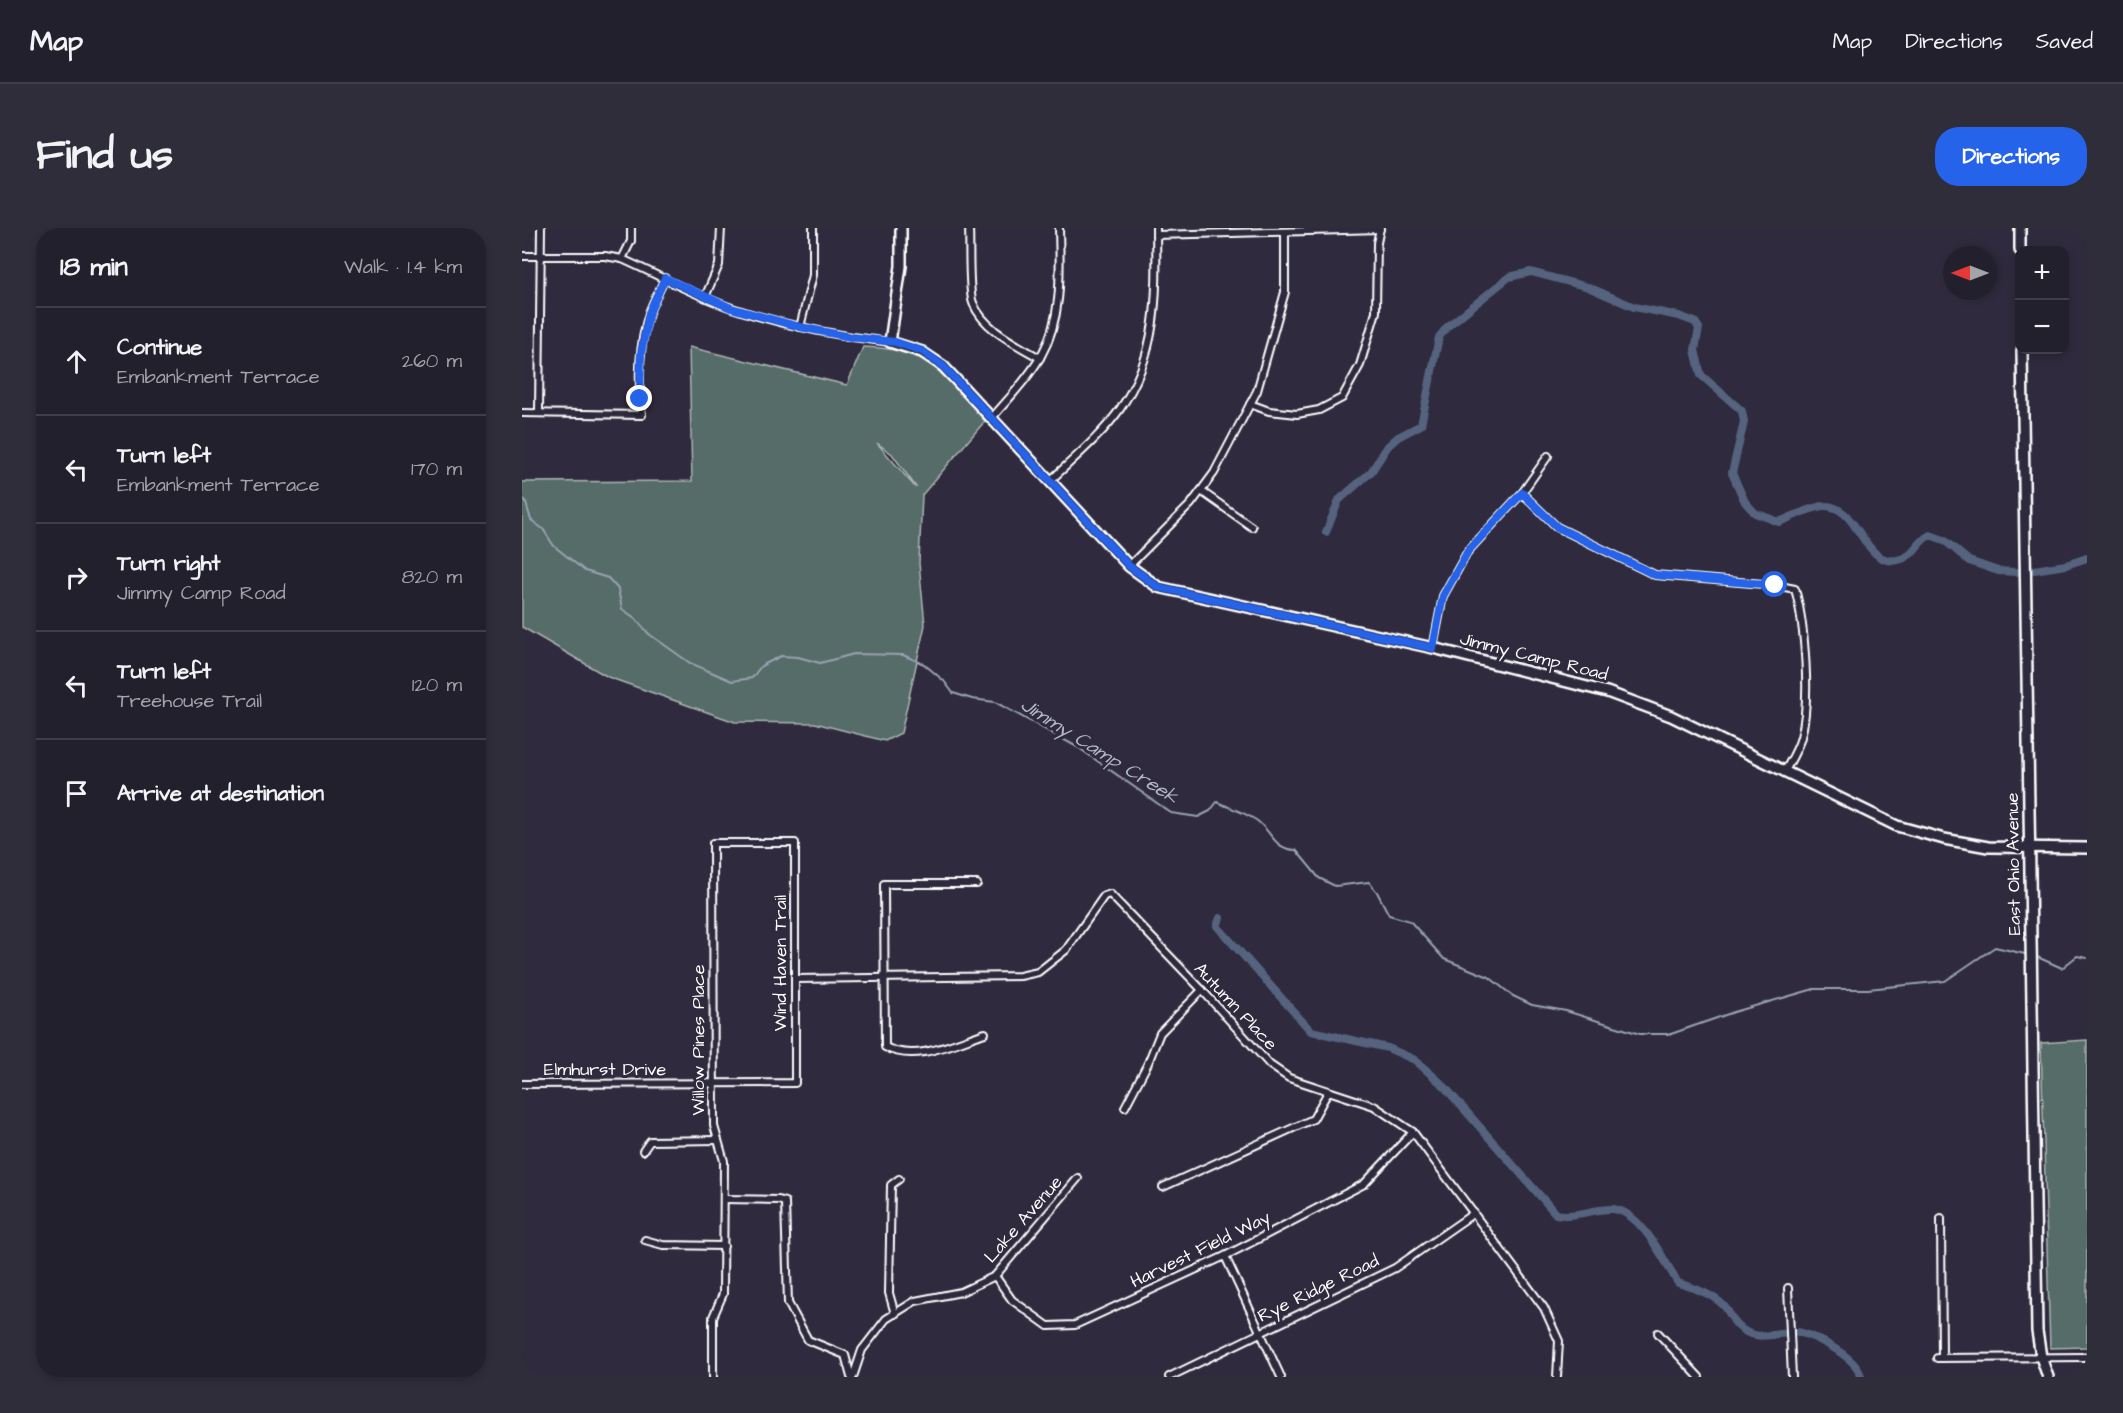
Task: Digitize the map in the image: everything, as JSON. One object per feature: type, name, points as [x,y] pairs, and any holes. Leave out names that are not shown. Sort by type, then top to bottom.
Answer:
[{"type":"street","points":[[539,412],[542,228]]},
{"type":"street","points":[[622,259],[631,241],[631,228]]},
{"type":"street","points":[[705,297],[719,265],[721,228]]},
{"type":"street","points":[[800,327],[813,275],[813,228]]},
{"type":"street","points":[[890,342],[901,266],[901,228]]},
{"type":"street","points":[[969,228],[972,301],[984,321],[1001,335],[1040,358]]},
{"type":"street","points":[[991,418],[1040,358],[1046,345],[1056,312],[1060,284],[1059,228]]},
{"type":"street","points":[[1050,481],[1091,442],[1121,409],[1143,366],[1155,318],[1156,231],[1285,232],[1380,228],[1377,243],[1376,312],[1360,365],[1341,398],[1319,410],[1297,414],[1269,411],[1250,404]]},
{"type":"street","points":[[2020,228],[2020,246]]},
{"type":"street","points":[[1129,566],[1201,491],[1214,473],[1257,391],[1286,292],[1285,232]]},
{"type":"street","name":"Jimmy Camp Road","points":[[522,256],[605,256],[622,259],[731,308],[800,327],[890,342],[922,351],[943,366],[1129,566],[1158,587],[1433,648],[1607,692],[1671,716],[1898,826],[1944,839],[1988,847],[2087,848]]},
{"type":"street","points":[[522,413],[642,415],[641,354],[649,313],[665,278]]},
{"type":"street","name":"East Ohio Avenue","points":[[2022,354],[2037,1331],[2041,1357],[2048,1377]]},
{"type":"street","points":[[1433,648],[1443,596],[1468,551],[1522,493],[1548,456]]},
{"type":"street","points":[[1201,491],[1252,527]]},
{"type":"street","points":[[1522,493],[1557,527],[1655,575],[1775,585],[1795,589],[1801,610],[1807,705],[1801,738],[1785,771]]},
{"type":"street","name":"Willow Pines Place","points":[[713,1377],[713,1317],[723,1294],[724,1161],[714,1126],[712,843],[795,843]]},
{"type":"street","name":"Wind Haven Trail","points":[[795,843],[795,1083]]},
{"type":"street","points":[[977,884],[884,884],[885,1047],[896,1053],[930,1052],[985,1033]]},
{"type":"street","name":"Autumn Place","points":[[796,979],[1020,976],[1038,972],[1065,950],[1104,896],[1110,894],[1270,1065],[1289,1078],[1374,1106],[1413,1132],[1544,1308],[1559,1341],[1557,1377]]},
{"type":"street","points":[[1125,1107],[1148,1063],[1160,1033],[1202,990]]},
{"type":"street","name":"Elmhurst Drive","points":[[522,1084],[795,1083]]},
{"type":"street","points":[[1163,1187],[1313,1119],[1328,1092]]},
{"type":"street","name":"Harvest Field Way","points":[[995,1276],[1012,1300],[1048,1326],[1075,1325],[1225,1256],[1365,1184],[1413,1132]]},
{"type":"street","points":[[643,1151],[650,1141],[718,1140]]},
{"type":"street","name":"Lake Avenue","points":[[852,1377],[862,1350],[886,1319],[915,1301],[962,1292],[995,1276],[1078,1178]]},
{"type":"street","points":[[895,1314],[889,1293],[891,1185],[899,1179]]},
{"type":"street","points":[[724,1200],[785,1202],[788,1304],[808,1340],[845,1355],[852,1377]]},
{"type":"street","name":"Rye Ridge Road","points":[[1169,1377],[1395,1268],[1474,1214]]},
{"type":"street","points":[[1941,1218],[1940,1358],[2087,1357]]},
{"type":"street","points":[[645,1240],[663,1245],[724,1246]]},
{"type":"street","points":[[1225,1256],[1281,1377]]},
{"type":"street","points":[[1788,1288],[1792,1377]]},
{"type":"street","points":[[1658,1333],[1699,1377]]},
{"type":"green space","points":[[689,347],[847,385],[863,347],[905,352],[937,369],[985,421],[922,495],[919,563],[925,625],[901,733],[885,741],[815,723],[735,722],[608,677],[522,627],[522,482],[692,481]],"holes":[[[877,443],[892,454],[916,487]]]},
{"type":"green space","points":[[2087,1040],[2087,1347],[2050,1348],[2041,1043]]},
{"type":"waterway","points":[[1326,532],[1339,500],[1371,472],[1388,446],[1398,437],[1421,425],[1439,337],[1448,326],[1509,277],[1531,272],[1588,287],[1634,307],[1679,316],[1695,322],[1699,328],[1695,350],[1701,375],[1742,411],[1744,422],[1732,473],[1745,502],[1755,513],[1779,522],[1818,507],[1835,508],[1845,514],[1876,554],[1886,560],[1898,560],[1908,556],[1921,541],[1930,535],[1944,540],[1969,561],[1998,571],[2016,572]]},
{"type":"waterway","name":"Jimmy Camp Creek","points":[[522,498],[525,500],[531,520],[543,529],[554,546],[585,571],[608,578],[618,589],[622,609],[635,618],[649,634],[690,663],[732,681],[752,678],[761,666],[781,656],[798,657],[820,663],[854,654],[903,655],[924,664],[944,681],[953,693],[972,699],[995,702],[1079,748],[1171,813],[1198,817],[1210,811],[1217,802],[1256,820],[1283,847],[1296,850],[1319,878],[1335,886],[1369,882],[1389,915],[1410,921],[1444,959],[1489,977],[1513,996],[1532,1005],[1566,1011],[1640,1034],[1671,1034],[1734,1012],[1814,989],[1868,989],[1945,981],[1995,947],[2029,955]]},
{"type":"waterway","points":[[2034,570],[2066,565],[2087,558]]},
{"type":"waterway","points":[[1220,918],[1217,926],[1311,1031],[1388,1048],[1415,1060],[1443,1085],[1556,1214],[1570,1215],[1611,1209],[1622,1211],[1642,1227],[1659,1250],[1678,1283],[1715,1298],[1726,1308],[1737,1325],[1748,1333],[1760,1336],[1785,1333]]},
{"type":"waterway","name":"Jimmy Camp Creek","points":[[2035,956],[2062,968],[2077,956],[2087,958]]},
{"type":"waterway","points":[[1798,1332],[1815,1338],[1844,1355],[1858,1370],[1861,1377]]},
{"type":"route","points":[[640,399],[641,354],[649,313],[665,278],[731,308],[800,327],[850,337],[895,342],[922,351],[943,366],[1129,566],[1158,587],[1433,648],[1438,611],[1443,596],[1468,551],[1522,493],[1557,527],[1655,575],[1775,585]]}]
